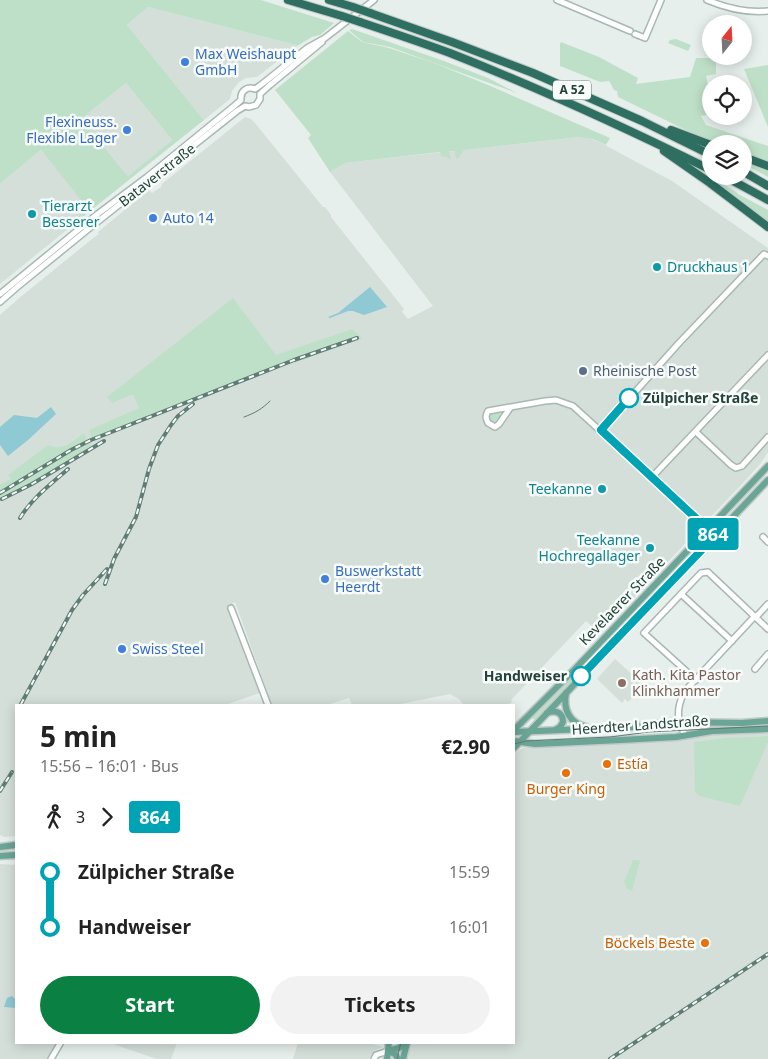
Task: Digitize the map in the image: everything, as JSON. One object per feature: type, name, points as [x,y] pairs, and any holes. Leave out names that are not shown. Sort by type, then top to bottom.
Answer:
[{"type":"highway","name":"A 52","points":[[288,0],[343,20],[360,22],[449,53],[571,104],[702,166]]},
{"type":"highway","name":"A 52","points":[[329,0],[452,42],[533,73],[642,121],[702,151]]},
{"type":"highway","points":[[642,121],[702,142]]},
{"type":"highway","points":[[635,133],[682,163],[768,227]]},
{"type":"highway","points":[[752,161],[768,166]]},
{"type":"highway","points":[[752,177],[768,186]]},
{"type":"highway","points":[[740,185],[768,200]]},
{"type":"main road","name":"Kevelaerer Straße","points":[[515,730],[768,466]]},
{"type":"main road","name":"Kevelaerer Straße","points":[[516,741],[528,732],[768,480]]},
{"type":"main road","points":[[566,692],[565,706],[569,717],[578,725],[594,728]]},
{"type":"main road","points":[[546,713],[557,711],[562,716],[562,725],[553,731]]},
{"type":"main road","name":"Heerdter Landstraße","points":[[515,731],[553,731],[679,722],[768,721]]},
{"type":"main road","name":"Heerdter Landstraße","points":[[516,741],[535,744],[621,740],[676,737],[719,731],[768,729]]},
{"type":"main road","points":[[515,748],[535,744]]},
{"type":"main road","points":[[0,847],[15,846]]},
{"type":"main road","points":[[0,856],[15,855]]},
{"type":"main road","points":[[387,1059],[389,1044]]},
{"type":"main road","points":[[388,1051],[399,1048],[404,1044]]},
{"type":"main road","points":[[403,1059],[407,1044]]},
{"type":"main road","points":[[388,1051],[395,1054],[398,1059]]},
{"type":"street","name":"Bataverstraße","points":[[0,302],[237,111],[245,106],[256,106],[260,99],[260,94],[270,85],[320,45],[343,20],[374,0]]},
{"type":"street","points":[[557,0],[644,38],[661,0]]},
{"type":"street","points":[[706,0],[744,11],[768,11]]},
{"type":"street","name":"Bataverstraße","points":[[0,294],[241,100],[244,90],[248,88],[255,89],[307,48],[325,38]]},
{"type":"street","points":[[255,89],[260,94]]},
{"type":"street","points":[[241,100],[245,106]]},
{"type":"street","points":[[601,430],[679,343],[758,260],[764,254],[768,256]]},
{"type":"street","points":[[652,477],[768,355]]},
{"type":"street","points":[[510,408],[496,427],[488,423],[486,419],[488,412],[545,400],[556,400],[573,406],[708,529]]},
{"type":"street","points":[[696,432],[736,468],[742,466],[768,438]]},
{"type":"street","points":[[763,537],[768,542]]},
{"type":"street","points":[[696,680],[644,633],[701,573],[708,572],[768,628]]},
{"type":"street","points":[[681,594],[732,641]]},
{"type":"street","points":[[685,735],[679,722],[678,712],[682,695],[768,604]]},
{"type":"street","points":[[230,608],[268,704]]},
{"type":"street","points":[[755,669],[768,654]]},
{"type":"street","points":[[51,1059],[60,1044]]},
{"type":"street","points":[[374,1059],[376,1055],[388,1051]]},
{"type":"shaded area","points":[[148,7],[297,46],[257,77],[246,78],[239,82],[232,91],[230,99],[204,120],[127,25]]},
{"type":"shaded area","points":[[126,83],[172,140],[128,176],[81,119]]},
{"type":"shaded area","points":[[245,117],[251,119],[323,207],[325,207],[404,309],[402,312],[408,319],[433,306],[330,172],[344,163],[580,137],[587,137],[601,143],[672,181],[768,248],[768,452],[744,482],[600,633],[586,621],[509,704],[463,704],[450,694],[401,704],[352,704],[349,698],[330,704],[272,704],[235,602],[227,606],[260,693],[228,704],[15,704],[15,836],[4,837],[0,835],[0,315],[99,234],[98,232],[149,190],[152,193],[161,187],[162,184]]},
{"type":"shaded area","points":[[41,150],[90,211],[0,284],[0,184]]},
{"type":"shaded area","name":"Kath. Kita Pastor Klinkhammer","points":[[615,659],[645,686],[628,702],[625,699],[622,703],[597,679]]},
{"type":"shaded area","points":[[768,732],[768,1059],[404,1059],[409,1044],[515,1044],[515,753],[523,748],[533,746],[683,740],[715,734]]},
{"type":"shaded area","points":[[0,864],[15,865],[15,1044],[56,1044],[47,1059],[0,1059]]},
{"type":"shaded area","points":[[113,1044],[176,1044],[171,1059],[157,1059]]},
{"type":"shaded area","points":[[298,1044],[372,1044],[383,1047],[374,1051],[369,1059],[293,1059]]},
{"type":"green space","points":[[0,0],[261,0],[334,23],[320,35],[312,37],[297,46],[148,7],[127,25],[204,120],[80,219],[78,217],[87,208],[41,150],[0,184]],"holes":[[[126,83],[172,140],[128,176],[81,119]]]},
{"type":"green space","points":[[352,29],[488,78],[517,93],[390,47],[363,42],[349,30]]},
{"type":"green space","points":[[348,31],[362,42],[389,48],[434,63],[610,138],[606,145],[593,139],[580,137],[464,150],[458,159],[456,158],[455,151],[449,151],[451,160],[441,156],[440,152],[345,163],[330,172],[308,138],[311,135],[275,90]]},
{"type":"green space","points":[[676,39],[691,45],[688,51],[668,43],[670,40]]},
{"type":"green space","points":[[561,42],[599,57],[638,78],[636,84],[690,77],[696,58],[702,58],[702,65],[716,65],[716,74],[702,75],[702,125],[736,135],[702,135],[702,137],[618,97],[617,91],[614,90],[609,81],[600,82],[560,66]]},
{"type":"green space","points":[[768,65],[768,127],[752,88],[752,75],[746,75],[744,69]]},
{"type":"green space","points":[[752,141],[768,146],[768,162],[752,156]]},
{"type":"green space","points":[[752,163],[768,170],[768,177],[752,168]]},
{"type":"green space","points":[[719,185],[724,185],[768,210],[768,222]]},
{"type":"green space","points":[[233,298],[276,355],[352,329],[362,339],[210,392],[92,438],[89,430],[139,408],[133,394],[112,403],[107,397]]},
{"type":"green space","points":[[500,412],[502,414],[497,422],[489,419],[489,415],[492,413]]},
{"type":"green space","points":[[84,433],[87,440],[0,491],[0,485],[11,479],[8,475],[48,445],[62,447]]},
{"type":"green space","points":[[89,443],[91,446],[30,483],[0,498],[0,494]]},
{"type":"green space","points":[[676,566],[677,568],[664,585],[543,713],[535,720],[532,718]]},
{"type":"green space","points":[[768,736],[768,742],[740,806],[699,796],[695,792],[694,742]]},
{"type":"green space","points":[[633,860],[640,861],[632,891],[627,889],[624,882]]},
{"type":"water","points":[[370,287],[387,307],[364,315],[348,311],[330,318],[328,317],[338,313]]},
{"type":"water","points":[[51,407],[56,414],[8,456],[0,445],[0,427],[14,415],[37,418]]},
{"type":"water","points":[[12,996],[15,999],[15,1008],[4,1007],[7,998]]},
{"type":"tram line","points":[[244,417],[252,414],[270,401]]},
{"type":"tram line","points":[[515,744],[526,741],[610,737],[649,732],[768,726]]},
{"type":"tram line","points":[[397,1059],[401,1044]]},
{"type":"railway","points":[[0,493],[91,440],[294,360],[357,338]]},
{"type":"railway","points":[[105,584],[114,559],[136,517],[149,469],[158,445],[178,416],[193,404]]},
{"type":"railway","points":[[2,499],[32,484],[104,441]]},
{"type":"railway","points":[[20,518],[36,498],[68,469]]},
{"type":"railway","points":[[21,704],[72,610],[107,569]]},
{"type":"railway","points":[[0,791],[12,772]]},
{"type":"railway","points":[[610,1059],[768,954]]},
{"type":"bus line","name":"864","points":[[581,676],[715,536],[601,430],[629,398]]},
{"type":"place","name":"Max Weishaupt GmbH","points":[[185,62]]},
{"type":"place","name":"Flexineuss. Flexible Lager","points":[[127,130]]},
{"type":"place","name":"Tierarzt Besserer","points":[[32,214]]},
{"type":"place","name":"Auto 14","points":[[153,218]]},
{"type":"place","name":"Druckhaus 1","points":[[657,267]]},
{"type":"place","name":"Rheinische Post","points":[[583,371]]},
{"type":"place","name":"Zülpicher Straße","points":[[629,398]]},
{"type":"place","name":"Teekanne","points":[[602,489]]},
{"type":"place","name":"Teekanne Hochregallager","points":[[650,548]]},
{"type":"place","name":"Buswerkstatt Heerdt","points":[[325,579]]},
{"type":"place","name":"Swiss Steel","points":[[122,649]]},
{"type":"place","name":"Handweiser","points":[[581,676]]},
{"type":"place","name":"Kath. Kita Pastor Klinkhammer","points":[[622,683]]},
{"type":"place","name":"Estía","points":[[607,764]]},
{"type":"place","name":"Burger King","points":[[566,773]]},
{"type":"place","name":"Böckels Beste","points":[[705,943]]}]
